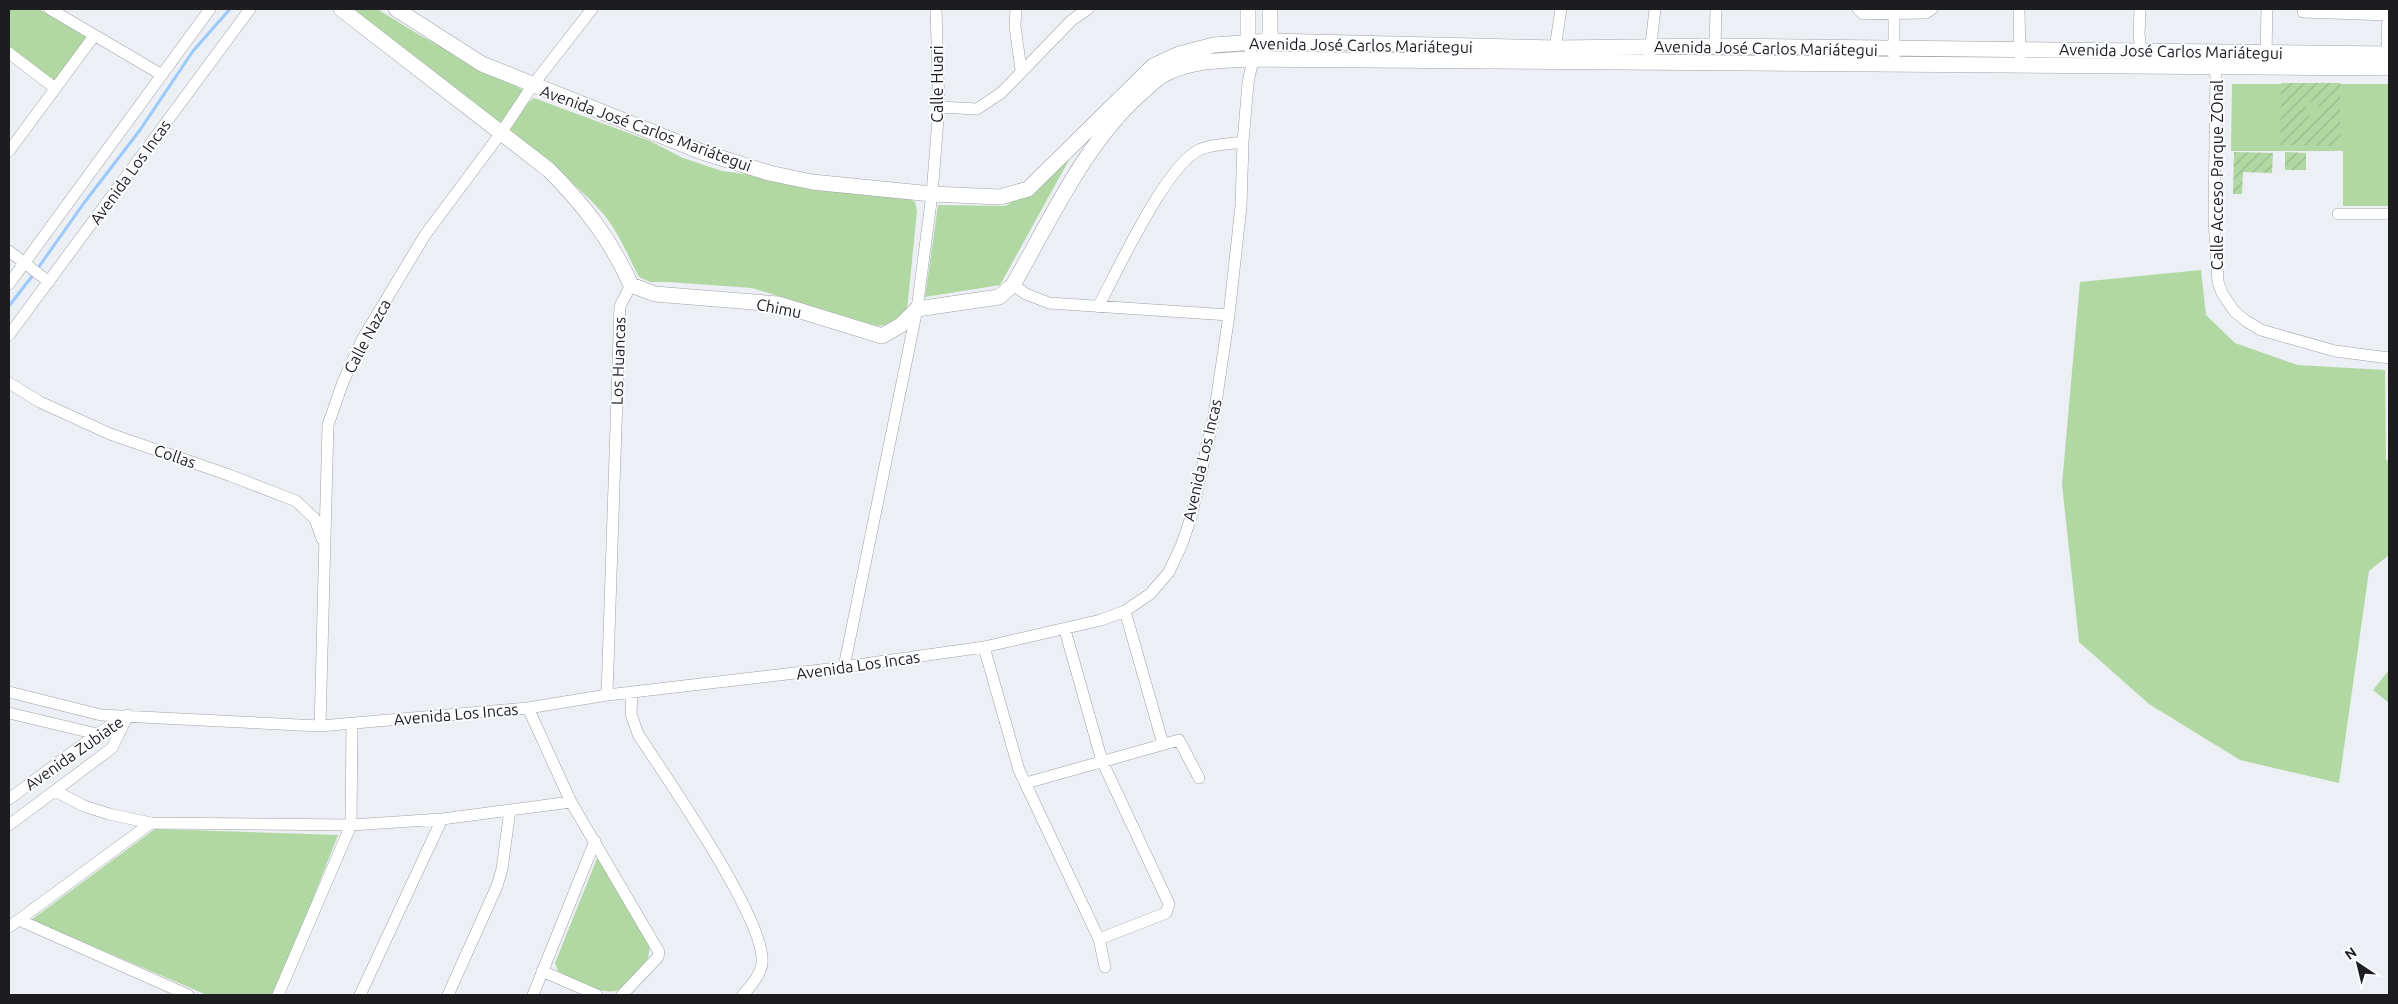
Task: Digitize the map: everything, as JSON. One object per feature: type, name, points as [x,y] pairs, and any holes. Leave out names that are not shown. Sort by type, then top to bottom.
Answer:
[{"type":"main road","points":[[341,9],[549,170],[574,195],[608,240],[631,285]]},
{"type":"main road","name":"Avenida José Carlos Mariátegui","points":[[396,9],[482,64],[532,86],[665,139],[769,173],[812,182],[932,194],[1000,197],[1020,193],[1028,189],[1110,106],[1153,66],[1179,54],[1214,45],[1270,41],[1556,48],[1715,46],[2020,66],[2216,68],[2389,58]]},
{"type":"main road","name":"Avenida Los Incas","points":[[1248,9],[1248,43]]},
{"type":"main road","points":[[1253,59],[1270,41],[1270,9]]},
{"type":"main road","name":"Avenida José Carlos Mariátegui","points":[[1013,285],[1079,171],[1106,130],[1132,100],[1162,76],[1184,66],[1203,61],[1253,59],[1649,62],[1894,57],[2020,50],[2222,51],[2389,58]]},
{"type":"main road","name":"Chimu","points":[[631,285],[655,294],[778,304],[882,336],[901,326],[917,309]]},
{"type":"main road","points":[[917,309],[999,297],[1013,285]]},
{"type":"street","points":[[50,9],[162,75]]},
{"type":"street","points":[[9,284],[209,9]]},
{"type":"street","name":"Avenida Los Incas","points":[[9,335],[250,9]]},
{"type":"street","name":"Calle Nazca","points":[[320,726],[328,425],[347,373],[363,338],[425,236],[502,133],[532,86],[592,9]]},
{"type":"street","name":"Calle Huari","points":[[844,667],[917,309],[932,194],[939,107],[936,9]]},
{"type":"street","points":[[1016,9],[1015,26],[1021,70]]},
{"type":"street","points":[[939,107],[977,109],[1001,93],[1021,70],[1072,20],[1088,9]]},
{"type":"street","points":[[1556,48],[1561,9]]},
{"type":"street","points":[[1649,62],[1655,9]]},
{"type":"street","points":[[1715,46],[1716,9]]},
{"type":"street","points":[[1858,9],[1863,14],[1894,11],[1926,13],[1932,9]]},
{"type":"street","points":[[2019,9],[2020,66]]},
{"type":"street","points":[[2140,9],[2142,67]]},
{"type":"street","points":[[2266,9],[2266,52]]},
{"type":"street","points":[[1894,11],[1894,57]]},
{"type":"street","points":[[2303,12],[2388,12],[2389,58]]},
{"type":"street","points":[[9,149],[94,36]]},
{"type":"street","name":"Avenida Los Incas","points":[[9,692],[101,715],[320,726],[352,724],[528,708],[607,695],[844,667],[984,647],[1065,630],[1125,611],[1150,594],[1163,580],[1169,572],[1182,544],[1191,517],[1214,416],[1229,314],[1241,206],[1243,142],[1248,83],[1253,59],[1248,43]]},
{"type":"street","name":"Calle Acceso Parque ZOnal","points":[[2222,51],[2216,68],[2214,220],[2218,282],[2222,293],[2234,311],[2261,330],[2335,351],[2389,358]]},
{"type":"street","points":[[9,53],[55,88]]},
{"type":"street","points":[[1098,307],[1160,191],[1186,158],[1201,148],[1243,142]]},
{"type":"street","points":[[2338,214],[2389,214]]},
{"type":"street","points":[[9,251],[48,282]]},
{"type":"street","name":"Los Huancas","points":[[607,695],[620,306],[631,285]]},
{"type":"street","points":[[1013,285],[1026,294],[1049,303],[1229,314]]},
{"type":"street","name":"Collas","points":[[9,383],[40,402],[110,434],[229,475],[296,501],[315,519],[324,545]]},
{"type":"street","points":[[1125,611],[1163,744]]},
{"type":"street","points":[[1065,630],[1102,761],[1169,904],[1166,913],[1099,939]]},
{"type":"street","points":[[984,647],[1019,770],[1099,939],[1105,968]]},
{"type":"street","points":[[632,693],[631,714],[638,734],[733,884],[757,934],[762,962],[758,977],[743,995]]},
{"type":"street","points":[[528,708],[571,802],[659,952],[658,958],[622,995]]},
{"type":"street","points":[[9,713],[97,734]]},
{"type":"street","name":"Avenida Zubiate","points":[[9,799],[97,734],[128,715]]},
{"type":"street","name":"Avenida Zubiate","points":[[9,825],[112,748],[128,715]]},
{"type":"street","points":[[278,995],[351,825],[352,724]]},
{"type":"street","points":[[1026,783],[1179,740],[1198,778]]},
{"type":"street","points":[[55,792],[84,806],[109,814],[152,823],[351,825],[442,819],[571,802]]},
{"type":"street","points":[[448,995],[497,886],[502,869],[510,810]]},
{"type":"street","points":[[360,995],[442,819]]},
{"type":"street","points":[[9,927],[152,823]]},
{"type":"street","points":[[533,995],[594,841]]},
{"type":"street","points":[[19,920],[186,995]]},
{"type":"street","points":[[542,971],[598,995]]},
{"type":"green space","points":[[9,9],[39,9],[87,37],[53,83],[9,48]]},
{"type":"green space","points":[[348,9],[377,9],[421,36],[525,91],[494,132]]},
{"type":"green space","points":[[2281,83],[2340,83],[2340,146],[2280,145]],"holes":[[[2312,101],[2318,105],[2319,110],[2312,116],[2312,123],[2311,116],[2306,114],[2306,104]]]},
{"type":"green space","points":[[2232,84],[2389,84],[2389,206],[2343,206],[2343,151],[2231,151]]},
{"type":"green space","points":[[534,98],[650,141],[683,158],[722,171],[909,198],[915,202],[917,211],[907,310],[905,314],[895,322],[877,326],[752,288],[650,282],[639,277],[616,232],[598,208],[567,179],[509,135],[512,124],[518,114]]},
{"type":"green space","points":[[2234,152],[2273,153],[2272,173],[2243,172],[2242,194],[2233,194]]},
{"type":"green space","points":[[2285,152],[2306,153],[2306,170],[2285,170]]},
{"type":"green space","points":[[1070,158],[1000,285],[925,297],[938,205],[1005,206],[1036,188]]},
{"type":"green space","points":[[2201,270],[2206,315],[2235,343],[2297,365],[2385,370],[2386,459],[2389,463],[2389,555],[2369,571],[2339,783],[2240,760],[2149,704],[2079,642],[2062,484],[2080,282]]},
{"type":"green space","points":[[2389,670],[2389,703],[2373,690]]},
{"type":"green space","points":[[155,829],[338,835],[275,995],[207,995],[31,920]]},
{"type":"green space","points":[[598,856],[650,945],[648,959],[622,988],[616,991],[593,988],[558,971],[555,963]]},
{"type":"waterway","points":[[38,268],[84,203],[140,130],[193,51],[230,9]]},
{"type":"waterway","points":[[9,306],[33,275]]}]
